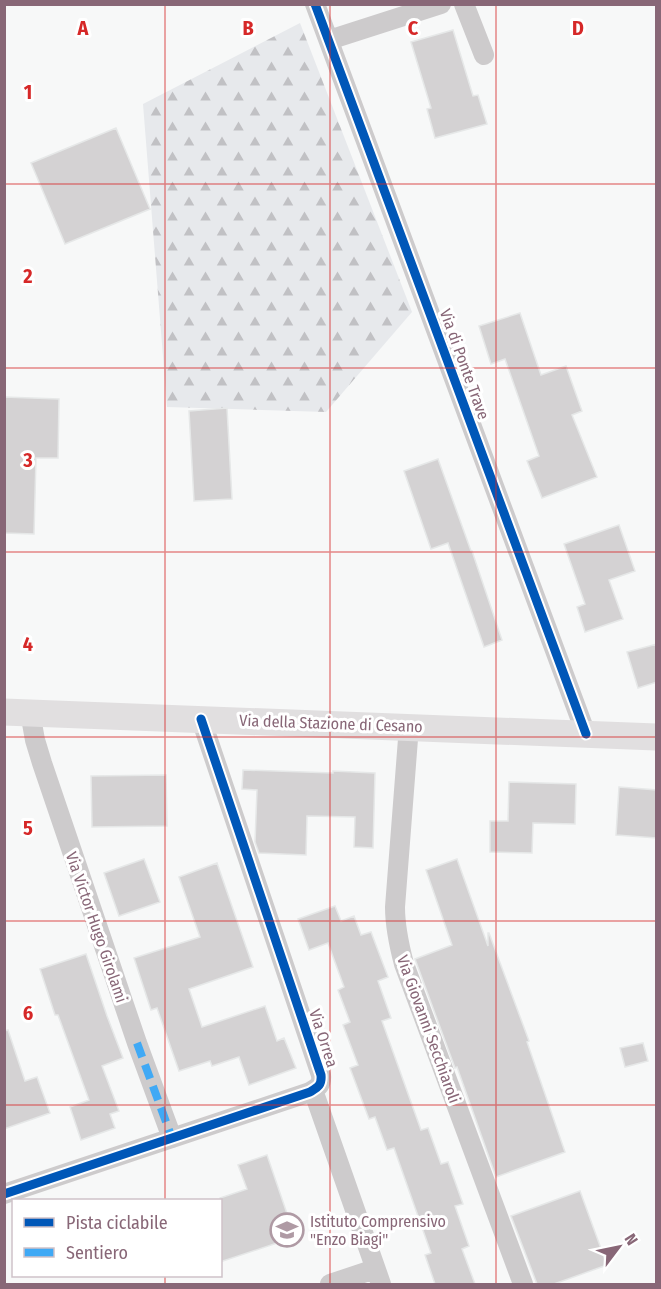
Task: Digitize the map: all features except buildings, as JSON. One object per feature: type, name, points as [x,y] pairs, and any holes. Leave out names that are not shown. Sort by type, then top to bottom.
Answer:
[{"type":"street","name":"Via di Ponte Trave","points":[[315,4],[586,734]]},
{"type":"street","points":[[329,40],[441,4]]},
{"type":"street","points":[[464,4],[484,55]]},
{"type":"street","name":"Via della Stazione di Cesano","points":[[17,712],[657,737]]},
{"type":"street","name":"Via Victor Hugo Girolami","points":[[17,712],[42,763],[137,1043],[172,1138]]},
{"type":"street","name":"Via Orrea","points":[[4,1194],[313,1090],[320,1084],[321,1075],[201,719]]},
{"type":"street","name":"Via Giovanni Secchiaroli","points":[[409,726],[395,907],[399,945],[404,964],[524,1284]]},
{"type":"street","points":[[313,1090],[378,1277],[330,1284]]},
{"type":"green space","points":[[300,23],[412,312],[326,412],[167,407],[143,104]]},
{"type":"marked path","points":[[137,1043],[172,1138]]},
{"type":"cycle path","points":[[315,4],[586,734]]},
{"type":"cycle path","points":[[4,1194],[310,1092],[320,1083],[321,1075],[201,719]]},
{"type":"place","name":"Istituto Comprensivo \"Enzo Biagi\"","points":[[287,1230]]}]
